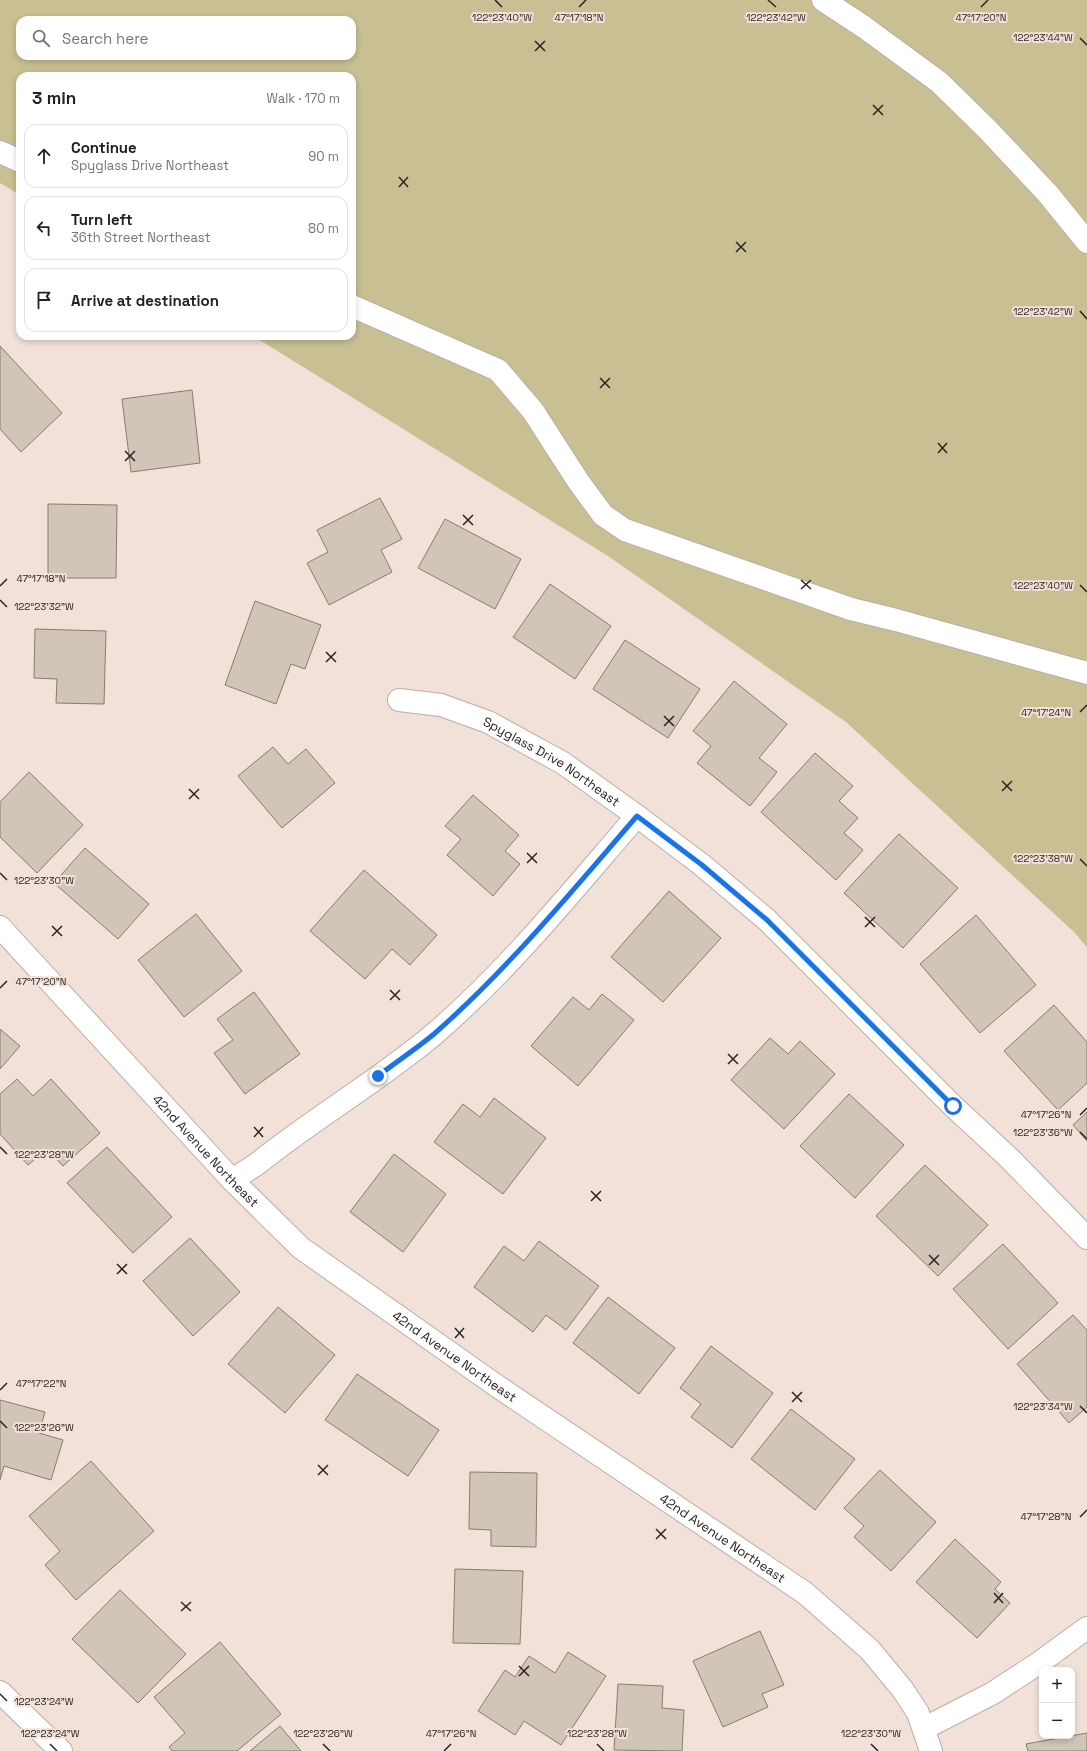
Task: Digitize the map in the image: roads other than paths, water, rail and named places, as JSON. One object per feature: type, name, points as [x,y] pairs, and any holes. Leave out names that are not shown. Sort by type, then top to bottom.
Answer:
[{"type":"street","points":[[823,0],[864,27],[939,82],[987,129],[1048,194],[1087,242]]},
{"type":"street","points":[[0,152],[16,159]]},
{"type":"street","points":[[356,308],[498,370],[533,410],[578,481],[603,515],[625,530],[851,609],[1087,673]]},
{"type":"street","name":"Spyglass Drive Northeast","points":[[399,700],[441,705],[488,722],[563,763],[702,865],[767,920],[953,1106],[1009,1158],[1087,1238]]},
{"type":"street","points":[[232,1180],[257,1164],[432,1035],[472,999],[537,932],[637,816]]},
{"type":"street","name":"42nd Avenue Northeast","points":[[0,927],[232,1180],[301,1248],[497,1386],[805,1593],[870,1650],[903,1690],[918,1713],[925,1728],[931,1751]]},
{"type":"street","points":[[925,1728],[993,1693],[1039,1663],[1087,1628]]},
{"type":"street","points":[[0,1692],[61,1751]]}]
